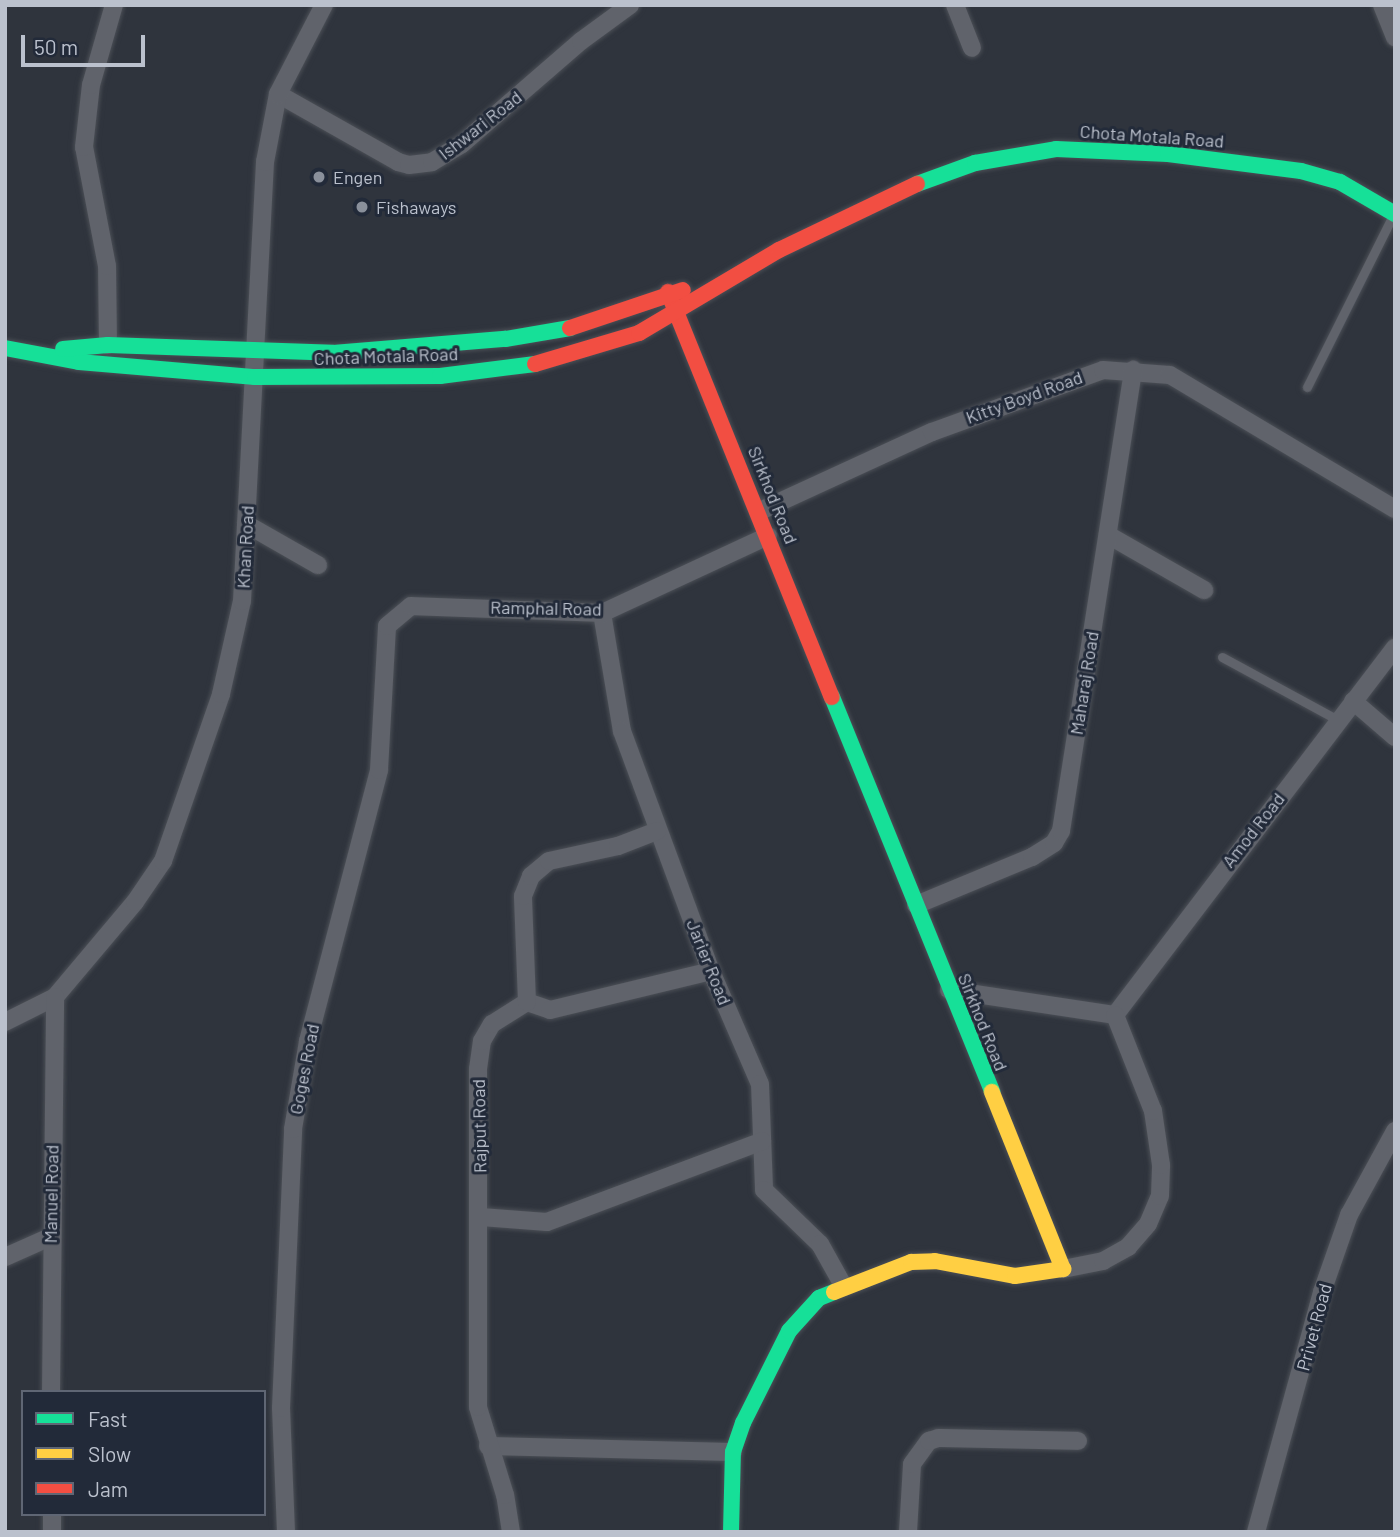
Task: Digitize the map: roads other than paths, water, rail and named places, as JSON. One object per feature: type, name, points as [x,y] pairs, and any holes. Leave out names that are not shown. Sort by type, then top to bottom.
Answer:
[{"type":"street","points":[[108,345],[107,266],[84,147],[90,85],[114,5]]},
{"type":"street","name":"Khan Road","points":[[5,1022],[54,996],[135,902],[163,861],[221,694],[242,601],[256,377],[265,162],[278,94],[324,5]]},
{"type":"street","name":"Ishwari Road","points":[[278,94],[397,162],[409,165],[432,162],[462,144],[630,5]]},
{"type":"street","points":[[955,5],[972,48]]},
{"type":"street","points":[[1382,5],[1395,37]]},
{"type":"street","name":"Chota Motala Road","points":[[41,351],[79,362],[256,377],[440,376],[547,363],[607,346],[676,315],[715,286],[893,192],[975,163],[1056,149],[1168,154],[1301,171],[1340,182],[1393,209]]},
{"type":"street","name":"Chota Motala Road","points":[[5,348],[41,351],[108,345],[333,353],[505,339],[568,329],[668,292],[715,286]]},
{"type":"street","name":"Sirkhod Road","points":[[668,292],[760,511],[949,990],[1063,1269]]},
{"type":"street","name":"Kitty Boyd Road","points":[[760,511],[1011,400],[1082,375],[1133,370],[1170,374],[1395,509]]},
{"type":"street","name":"Maharaj Road","points":[[916,905],[1032,858],[1054,843],[1061,831],[1133,370]]},
{"type":"street","points":[[246,524],[318,565]]},
{"type":"street","points":[[1108,535],[1204,590]]},
{"type":"street","name":"Ramphal Road","points":[[394,617],[411,606],[602,613],[768,536]]},
{"type":"street","name":"Jarier Road","points":[[602,613],[622,731],[711,971],[760,1084],[764,1190],[820,1244],[844,1287]]},
{"type":"street","name":"Goges Road","points":[[286,1532],[281,1408],[293,1129],[305,1052],[379,770],[385,635],[394,617]]},
{"type":"street","name":"Amod Road","points":[[1115,1015],[1338,720],[1395,649]]},
{"type":"street","points":[[1353,701],[1395,737]]},
{"type":"street","points":[[657,831],[618,846],[549,861],[531,876],[523,896],[527,1002],[551,1010],[711,971]]},
{"type":"street","points":[[731,1532],[733,1452],[743,1423],[789,1331],[819,1298],[911,1262],[935,1261],[1015,1276],[1103,1261],[1128,1247],[1148,1224],[1160,1196],[1161,1165],[1153,1111],[1115,1015],[949,990]]},
{"type":"street","name":"Manuel Road","points":[[51,1390],[50,1237],[54,996]]},
{"type":"street","name":"Rajput Road","points":[[511,1532],[505,1495],[478,1407],[481,1217],[478,1069],[482,1041],[492,1024],[527,1002]]},
{"type":"street","name":"Privet Road","points":[[1256,1532],[1322,1292],[1349,1214],[1395,1131]]},
{"type":"street","points":[[481,1217],[547,1222],[762,1142]]},
{"type":"street","points":[[5,1257],[50,1237]]},
{"type":"street","points":[[908,1532],[912,1464],[929,1441],[1078,1441]]},
{"type":"street","points":[[488,1446],[733,1452]]},
{"type":"lane","points":[[1307,387],[1393,209]]},
{"type":"lane","points":[[1222,657],[1338,720]]},
{"type":"place","name":"Engen","points":[[319,177]]},
{"type":"place","name":"Fishaways","points":[[362,207]]}]
